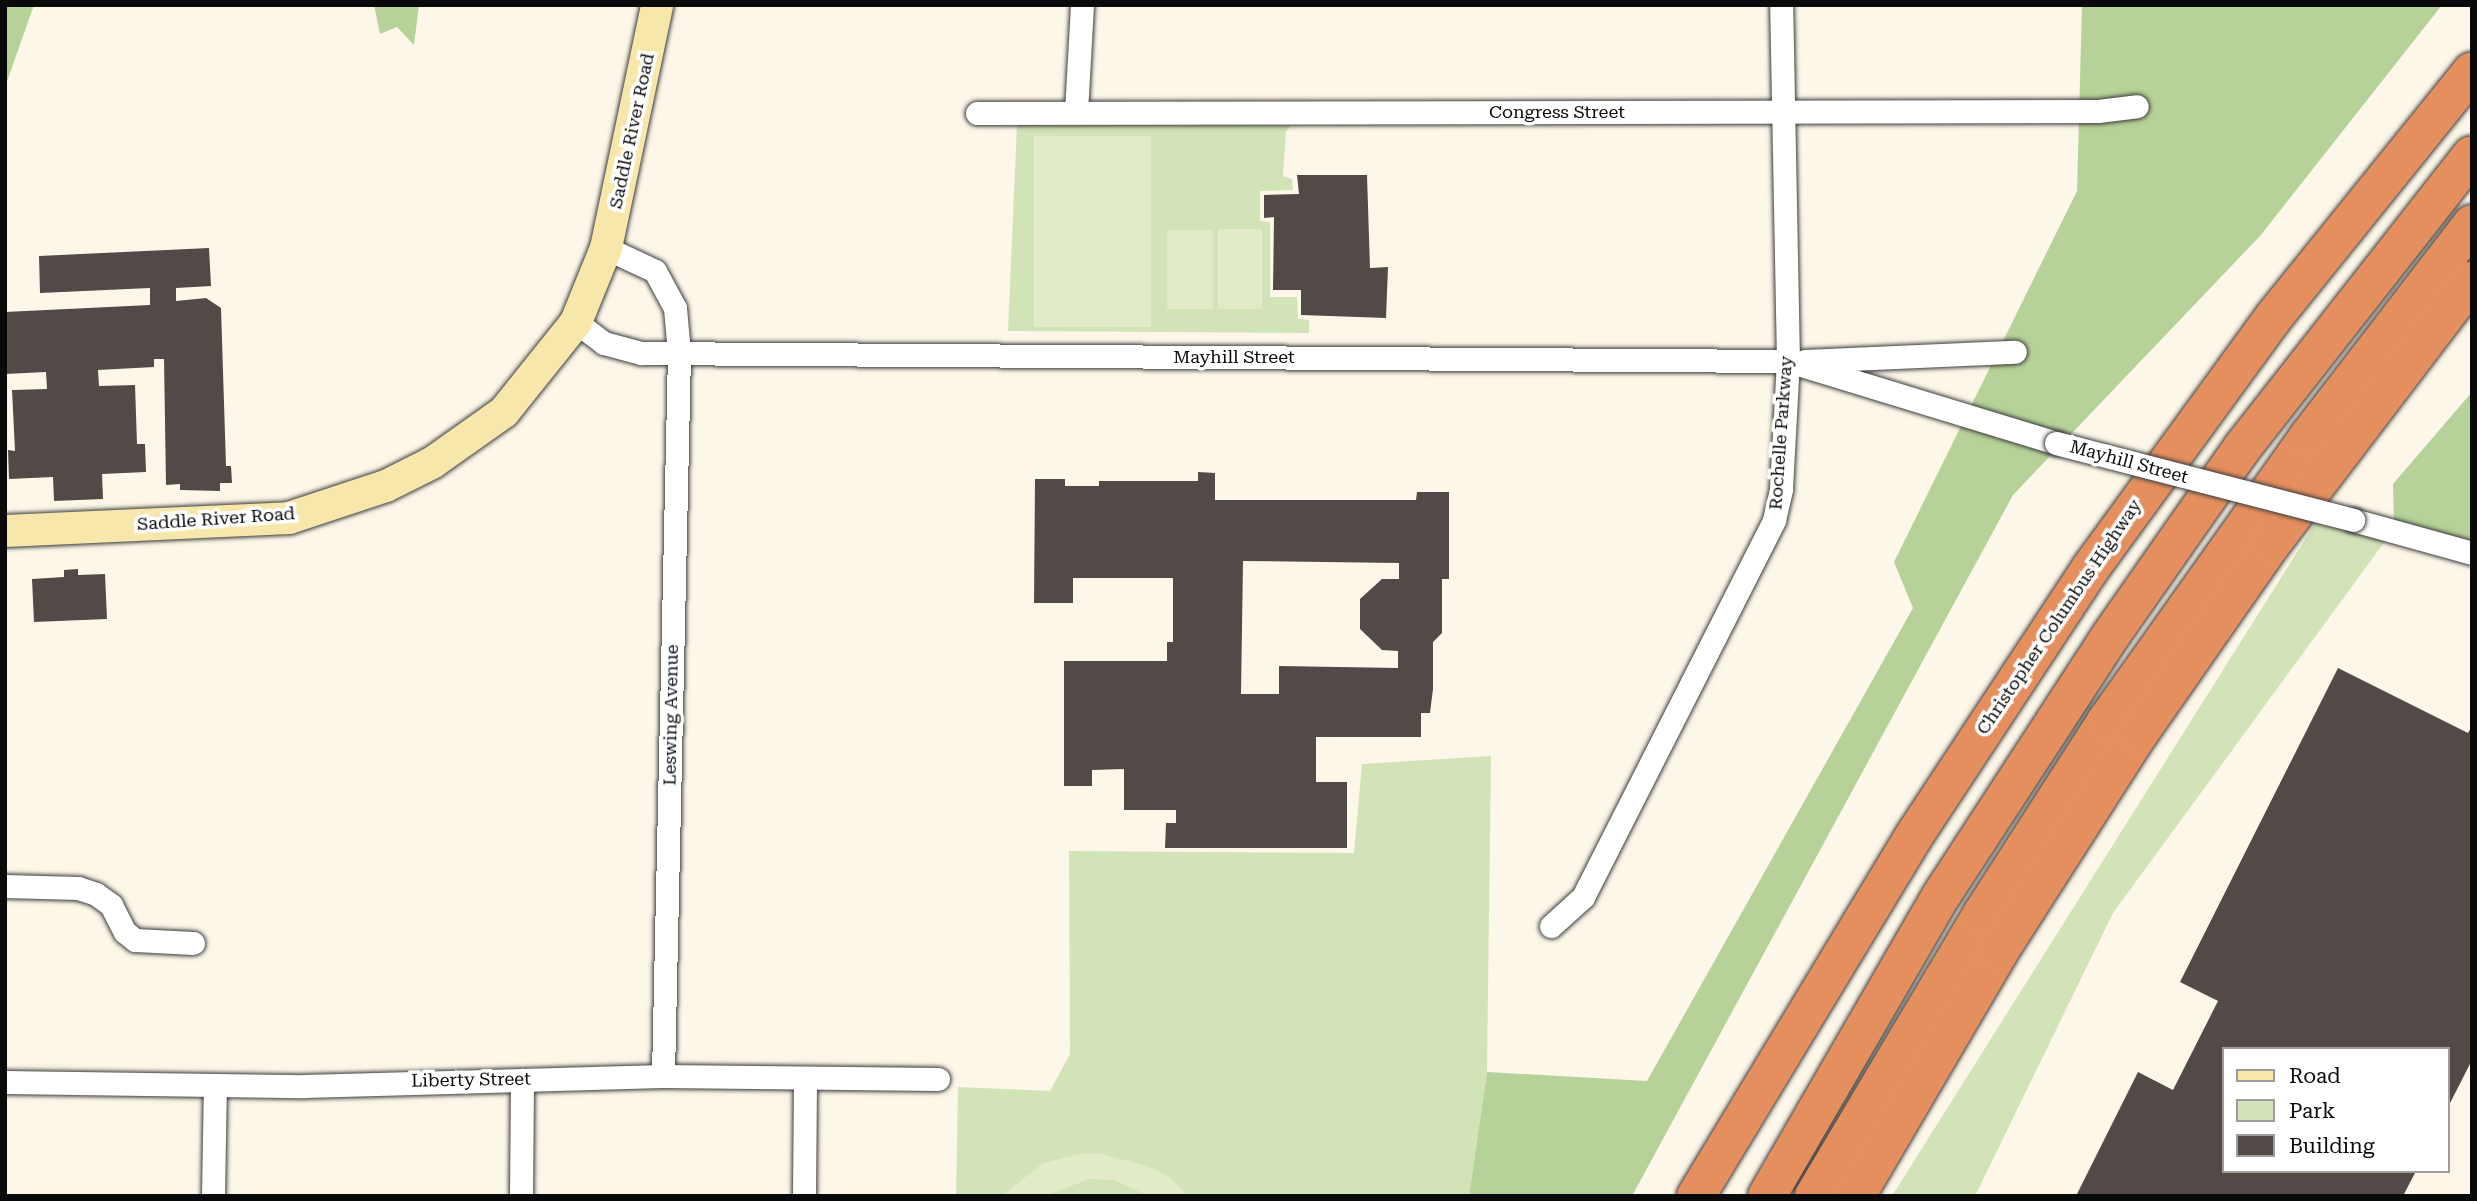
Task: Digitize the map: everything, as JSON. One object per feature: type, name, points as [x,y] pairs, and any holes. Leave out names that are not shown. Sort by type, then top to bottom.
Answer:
[{"type":"highway","name":"Christopher Columbus Highway","points":[[1696,1196],[1935,803],[2097,558],[2273,318],[2472,71]]},
{"type":"highway","points":[[1767,1196],[1941,896],[2094,659],[2242,448],[2472,155]]},
{"type":"highway","points":[[1814,1196],[1968,936],[2115,710],[2308,437],[2472,224]]},
{"type":"highway","points":[[1856,1196],[1998,952],[2138,735],[2272,543],[2472,280]]},
{"type":"highway","points":[[2401,370],[2472,307]]},
{"type":"street","name":"Saddle River Road","points":[[5,531],[289,518],[338,505],[432,463],[475,435],[531,383],[576,322],[606,248],[657,5]]},
{"type":"street","points":[[1076,112],[1082,5]]},
{"type":"street","name":"Rochelle Parkway","points":[[1551,926],[1583,897],[1771,528],[1781,488],[1788,361],[1781,5]]},
{"type":"street","name":"Congress Street","points":[[977,113],[2098,111],[2137,106]]},
{"type":"street","points":[[606,248],[655,271],[675,309],[679,353]]},
{"type":"street","name":"Mayhill Street","points":[[576,322],[604,343],[641,353],[1788,361],[2015,352]]},
{"type":"street","name":"Leswing Avenue","points":[[663,1076],[679,353]]},
{"type":"street","name":"Mayhill Street","points":[[1788,361],[2056,443],[2472,553]]},
{"type":"street","points":[[5,886],[78,888],[96,894],[111,905],[125,932],[135,940],[193,943]]},
{"type":"street","name":"Liberty Street","points":[[5,1082],[215,1085],[663,1076],[937,1079]]},
{"type":"street","points":[[804,1196],[806,1079]]},
{"type":"street","points":[[521,1196],[522,1080]]},
{"type":"street","points":[[213,1196],[215,1085]]},
{"type":"green space","points":[[5,5],[34,5],[5,87]]},
{"type":"green space","points":[[374,5],[419,5],[414,45],[397,27],[380,34]]},
{"type":"green space","points":[[2082,5],[2442,5],[2260,236],[2013,495],[1632,1196],[1469,1196],[1487,1072],[1647,1081],[1913,608],[1894,562],[2077,191]]},
{"type":"green space","points":[[1017,125],[1291,125],[1286,132],[1283,176],[1292,179],[1293,190],[1260,191],[1260,221],[1270,222],[1270,297],[1297,297],[1298,319],[1309,320],[1309,333],[1008,331]]},
{"type":"green space","points":[[1034,136],[1151,136],[1151,327],[1034,327]]},
{"type":"green space","points":[[1218,229],[1262,229],[1262,309],[1218,309]]},
{"type":"green space","points":[[1167,230],[1213,230],[1213,309],[1167,309]]},
{"type":"green space","points":[[2472,392],[2472,550],[2394,529],[2393,484]]},
{"type":"green space","points":[[2323,511],[2394,529],[2113,913],[1975,1196],[1892,1196]]},
{"type":"green space","points":[[1491,756],[1487,1072],[1469,1196],[956,1196],[958,1087],[1050,1091],[1070,1054],[1069,851],[1354,853],[1362,764]]},
{"type":"green space","points":[[1081,1154],[1102,1154],[1147,1166],[1168,1176],[1188,1196],[1149,1196],[1114,1180],[1089,1179],[1045,1196],[1002,1196],[1043,1163]]},
{"type":"building","points":[[1297,175],[1367,175],[1370,268],[1388,267],[1386,318],[1301,315],[1301,290],[1273,290],[1274,217],[1264,218],[1264,195],[1299,194]]},
{"type":"building","points":[[209,248],[211,286],[176,288],[176,301],[206,298],[221,308],[226,466],[231,466],[232,483],[220,483],[220,491],[180,490],[180,484],[166,485],[164,359],[154,359],[154,367],[98,370],[99,386],[135,385],[137,444],[145,444],[146,472],[102,474],[103,499],[54,501],[53,477],[9,479],[8,450],[15,451],[12,390],[47,389],[46,372],[5,374],[5,312],[150,305],[150,288],[40,293],[39,256]]},
{"type":"building","points":[[1198,472],[1215,473],[1215,500],[1416,500],[1417,492],[1449,492],[1449,579],[1442,579],[1442,633],[1433,642],[1430,713],[1421,713],[1421,737],[1316,737],[1316,782],[1347,782],[1347,848],[1165,848],[1166,823],[1176,823],[1176,810],[1124,810],[1124,769],[1092,770],[1092,786],[1064,786],[1064,661],[1167,661],[1167,642],[1173,642],[1173,578],[1073,578],[1073,603],[1034,603],[1035,479],[1065,479],[1065,486],[1099,486],[1099,481],[1198,481]],"holes":[[[1243,561],[1399,563],[1399,579],[1382,579],[1360,599],[1360,629],[1382,650],[1398,651],[1398,668],[1279,666],[1279,694],[1241,694]]]},
{"type":"building","points":[[78,569],[78,575],[105,574],[107,619],[34,622],[32,579],[64,577],[64,570]]},
{"type":"building","points":[[2338,668],[2468,733],[2472,726],[2472,1060],[2449,1105],[2449,1047],[2222,1047],[2222,1173],[2415,1173],[2403,1196],[2076,1196],[2138,1072],[2173,1090],[2218,1001],[2180,982]]}]
